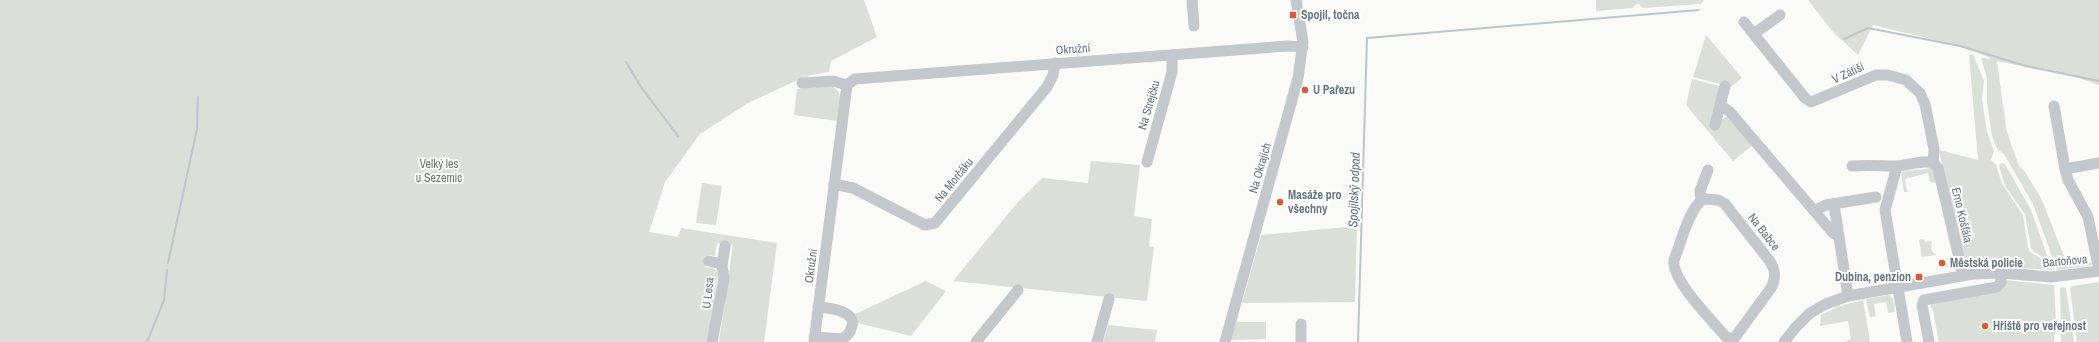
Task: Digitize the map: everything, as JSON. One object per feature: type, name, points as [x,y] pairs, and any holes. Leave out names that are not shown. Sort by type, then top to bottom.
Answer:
[{"type":"street","points":[[1192,0],[1194,26]]},
{"type":"street","name":"Na Okrajích","points":[[1225,342],[1296,87],[1303,48],[1303,34],[1296,0]]},
{"type":"street","points":[[1755,33],[1780,15]]},
{"type":"street","name":"V Zátiší","points":[[1744,22],[1755,33],[1806,98],[1811,102],[1876,75],[1894,76],[1910,84],[1920,93],[1925,104],[1934,149],[1933,163]]},
{"type":"street","name":"Okružní","points":[[818,307],[847,314],[852,321],[852,326],[847,335],[841,338],[814,339],[818,307],[847,85],[855,79],[1287,46],[1303,48]]},
{"type":"street","name":"Na Strejčku","points":[[1147,162],[1172,72],[1172,55]]},
{"type":"street","name":"Na Morčáku","points":[[834,184],[852,188],[925,225],[936,223],[1047,87],[1053,74],[1055,63]]},
{"type":"street","points":[[802,83],[833,81],[847,85]]},
{"type":"street","points":[[1715,125],[1725,86]]},
{"type":"street","points":[[1720,106],[1730,112],[1833,233],[1839,237]]},
{"type":"street","name":"Bartoňova","points":[[1784,342],[1796,327],[1810,314],[1826,304],[1848,296],[1964,275],[2001,273],[2051,277],[2099,270],[2088,217],[2068,180],[2054,106]]},
{"type":"street","points":[[1852,166],[1873,164],[1898,166],[1926,162],[1933,163]]},
{"type":"street","name":"Erno Košťála","points":[[1933,163],[1938,168],[1964,275]]},
{"type":"street","points":[[2065,169],[2099,163]]},
{"type":"street","points":[[1898,166],[1885,208],[1908,342]]},
{"type":"street","name":"Na Babce","points":[[1701,200],[1718,200],[1725,204],[1769,260],[1774,270],[1775,278],[1771,288],[1735,341],[1730,340],[1725,336],[1681,283],[1674,268],[1674,260],[1693,211],[1701,200],[1700,191],[1708,170]]},
{"type":"street","points":[[1814,211],[1823,206],[1876,197]]},
{"type":"street","points":[[1834,204],[1848,296]]},
{"type":"street","name":"U Lesa","points":[[712,342],[723,284],[722,264],[725,246]]},
{"type":"street","points":[[709,262],[722,264]]},
{"type":"street","points":[[1928,342],[1922,306],[1925,300],[1998,287],[2001,282],[2001,273]]},
{"type":"street","points":[[976,342],[1018,290]]},
{"type":"street","points":[[1097,342],[1109,299]]},
{"type":"street","points":[[1301,324],[1301,342]]},
{"type":"green space","name":"Velký les u Sezemic","points":[[0,0],[864,0],[877,37],[831,61],[829,72],[806,76],[748,103],[700,134],[665,182],[649,232],[678,237],[681,228],[777,243],[764,342],[719,342],[733,245],[717,243],[715,256],[708,255],[706,267],[715,269],[718,274],[708,342],[0,342]]},
{"type":"green space","points":[[1596,0],[1704,0],[1701,4],[1643,8],[1639,4],[1636,4],[1633,8],[1596,11]]},
{"type":"green space","points":[[1808,0],[2099,0],[2099,85],[2076,77],[1997,61],[2006,128],[2019,166],[2025,172],[2041,198],[2068,266],[2093,262],[2092,265],[2057,270],[2033,204],[2004,154],[1997,149],[1992,136],[1987,102],[1987,78],[1981,58],[1992,59],[1968,48],[1873,25],[1858,55],[1833,32]]},
{"type":"green space","points":[[1706,35],[1742,78],[1731,87],[1693,77]]},
{"type":"green space","points":[[1973,54],[1984,81],[1982,99],[1987,132],[1994,151],[1991,160],[1996,165],[2002,184],[2023,215],[2028,248],[2031,253],[2051,264],[2054,270],[1997,267],[1967,268],[1965,265],[1939,150],[1978,160],[1969,55]]},
{"type":"green space","points":[[1692,79],[1720,86],[1722,119],[1728,116],[1753,145],[1733,161],[1686,105]]},
{"type":"green space","points":[[830,86],[838,91],[840,96],[837,121],[794,115],[797,89]]},
{"type":"green space","points":[[1091,161],[1140,165],[1134,216],[1152,219],[1149,246],[1154,247],[1147,301],[953,281],[1017,203],[1042,178],[1088,183]]},
{"type":"green space","points":[[2001,163],[2005,164],[2031,210],[2049,261],[2034,252],[2031,248],[2025,214],[2005,186],[1999,166]]},
{"type":"green space","points":[[1931,168],[1934,170],[1938,183],[1930,182],[1928,173],[1905,179],[1907,191],[1911,192],[1904,192],[1901,172]]},
{"type":"green space","points":[[702,183],[722,186],[716,225],[696,223]]},
{"type":"green space","points":[[1357,226],[1355,302],[1242,303],[1261,235]]},
{"type":"green space","points":[[1923,239],[1925,242],[1932,241],[1931,250],[1936,255],[1922,257],[1919,240]]},
{"type":"green space","name":"Hřiště pro veřejnost","points":[[2004,280],[2054,285],[2056,323],[2054,342],[1939,342],[1933,310],[1930,304]]},
{"type":"green space","points":[[926,281],[946,291],[911,336],[858,323],[855,314]]},
{"type":"green space","points":[[2099,282],[2099,342],[2077,342],[2070,288],[2072,286]]},
{"type":"green space","points":[[2060,288],[2066,288],[2074,342],[2061,342]]},
{"type":"green space","points":[[1889,295],[1893,299],[1895,312],[1888,313],[1886,302],[1874,304],[1876,316],[1870,317],[1866,299]]},
{"type":"green space","points":[[1863,300],[1870,342],[1844,342],[1851,339],[1848,321],[1820,326],[1821,315],[1840,306]]},
{"type":"green space","points":[[1236,322],[1266,322],[1266,339],[1231,340]]},
{"type":"green space","points":[[1108,325],[1157,330],[1155,342],[1103,342]]},
{"type":"waterway","name":"Spojilský odpad","points":[[1358,342],[1367,38],[1699,10]]},
{"type":"waterway","points":[[1844,39],[1868,28],[1960,46],[2026,66],[2099,81]]},
{"type":"waterway","points":[[626,62],[641,87],[678,136]]},
{"type":"waterway","points":[[168,263],[197,129],[198,97]]},
{"type":"waterway","points":[[147,342],[164,300],[167,270]]},
{"type":"place","name":"Spojil, točna","points":[[1293,15]]},
{"type":"place","name":"U Pařezu","points":[[1305,90]]},
{"type":"place","name":"Masáže pro všechny","points":[[1280,202]]},
{"type":"place","name":"Městská policie","points":[[1942,263]]},
{"type":"place","name":"Dubina, penzion","points":[[1919,277]]},
{"type":"place","name":"Hřiště pro veřejnost","points":[[1985,326]]}]
